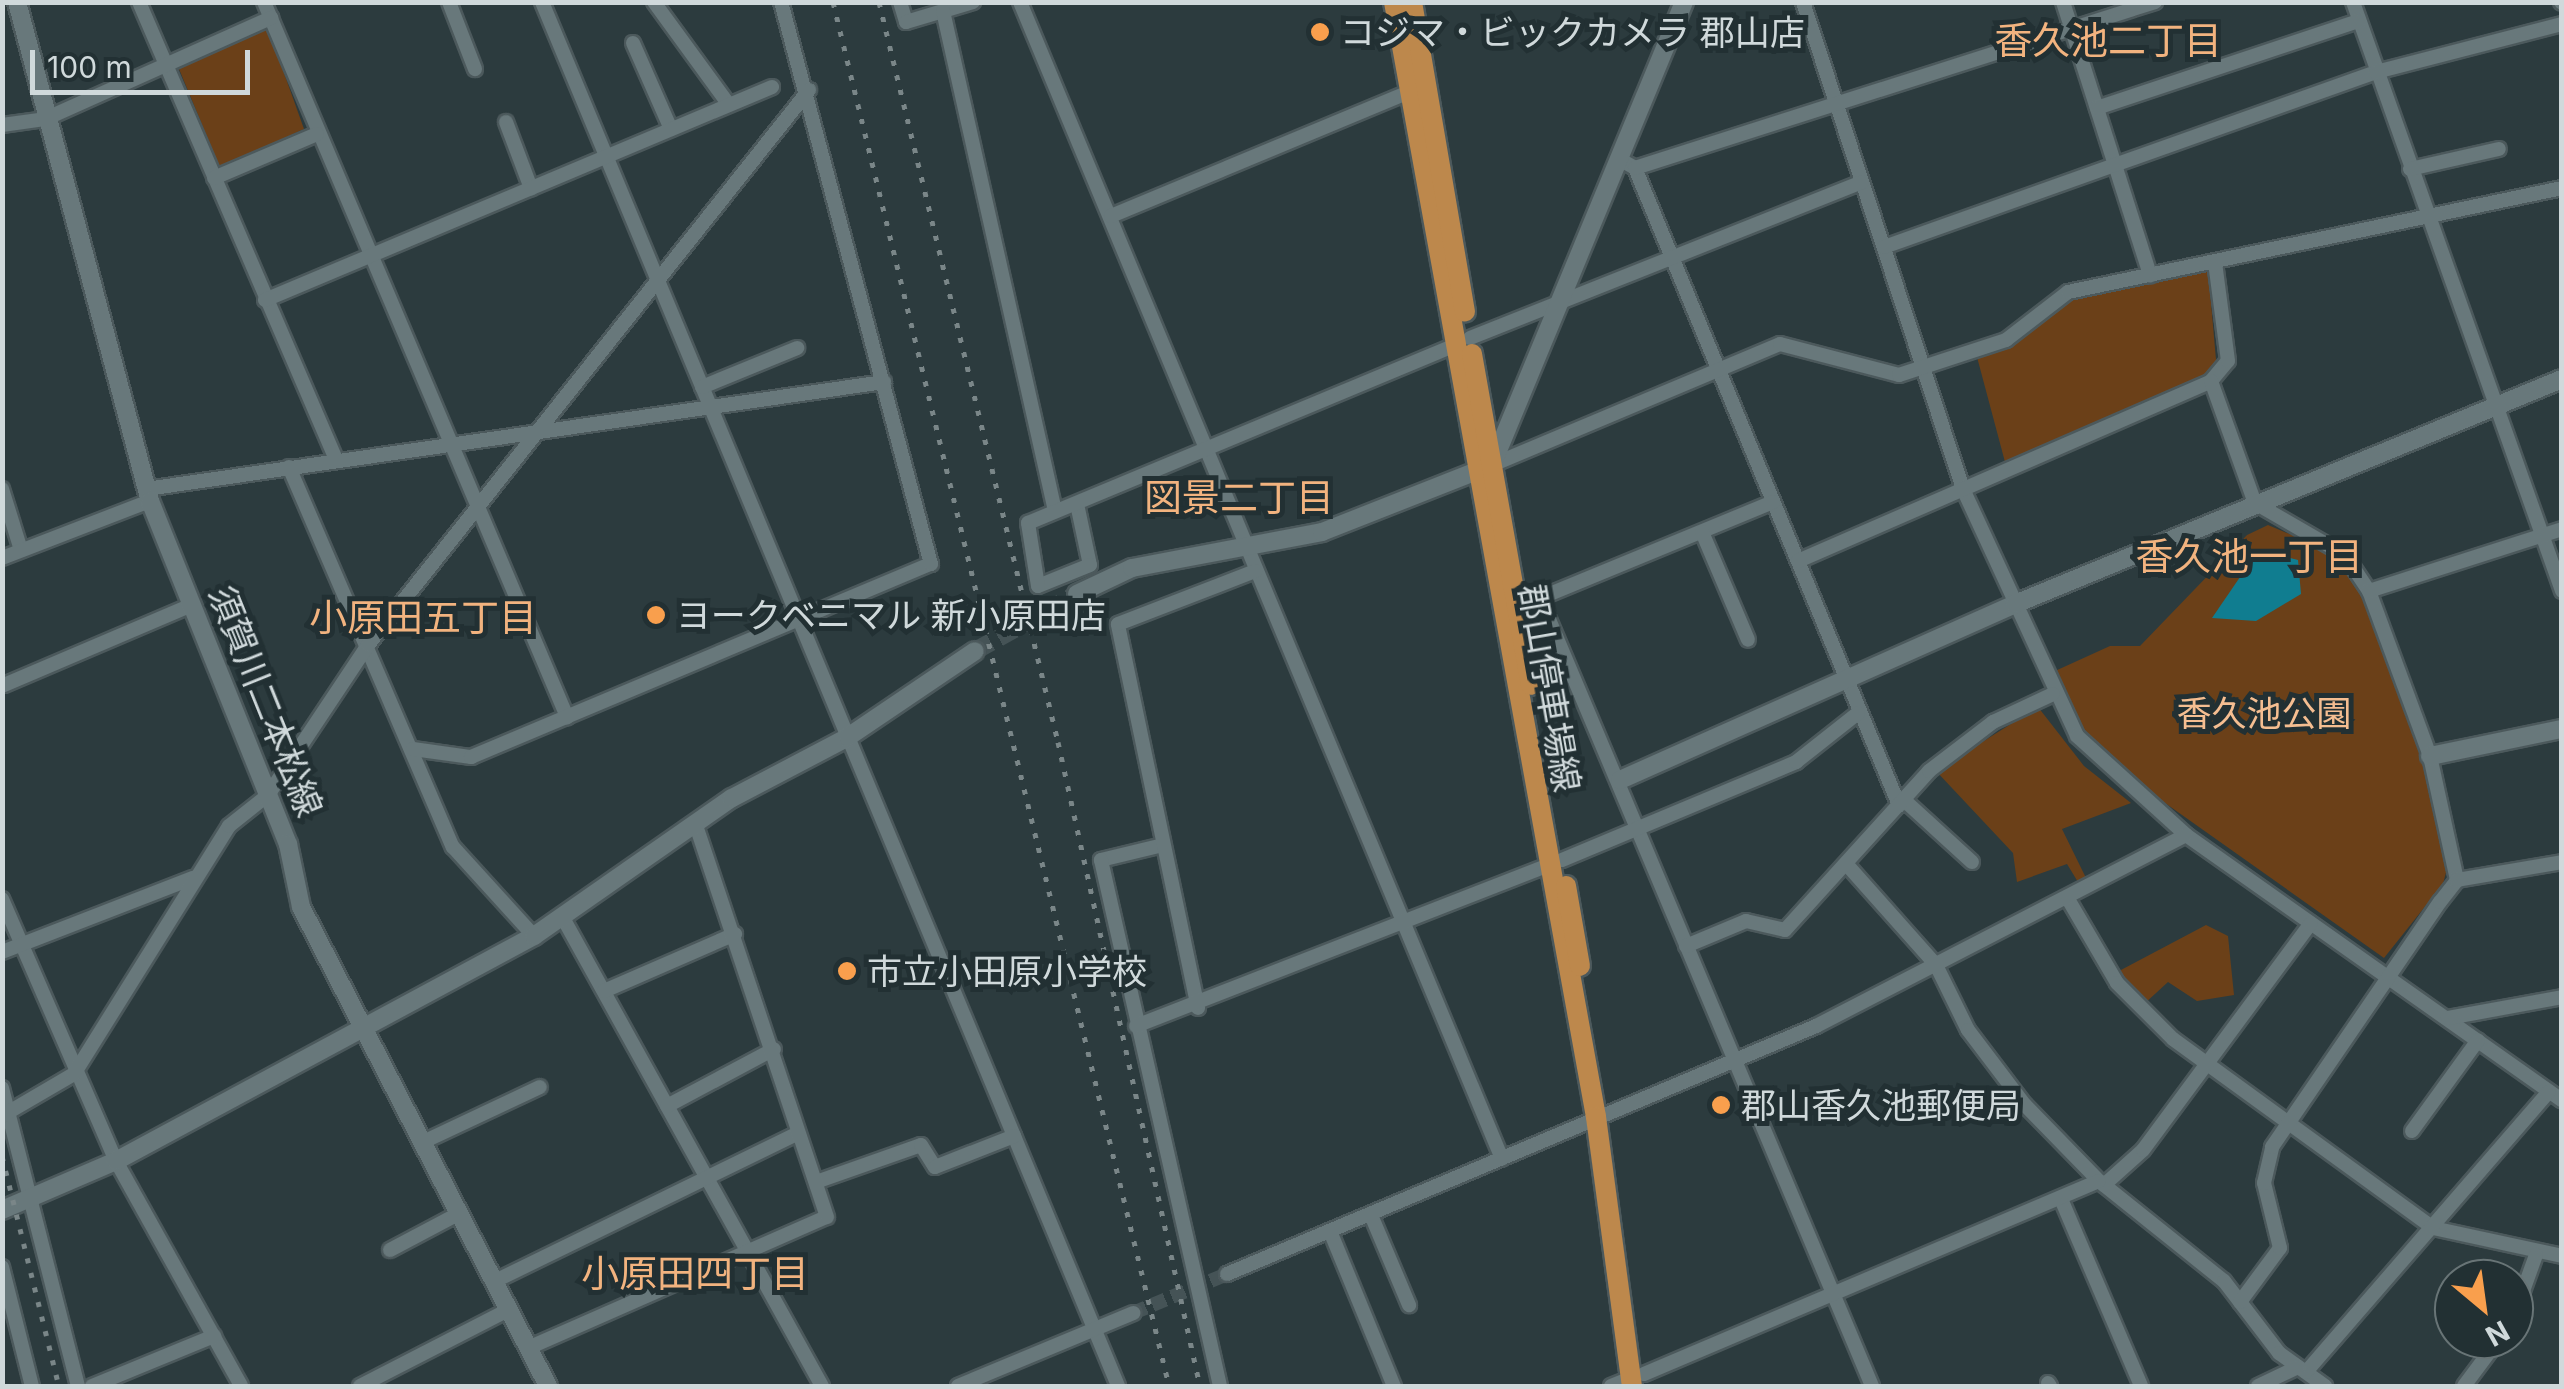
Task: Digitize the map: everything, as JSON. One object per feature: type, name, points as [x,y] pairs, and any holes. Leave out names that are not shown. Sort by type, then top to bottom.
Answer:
[{"type":"main road","name":"郡山停車場線","points":[[1394,2],[1418,89],[1601,1115],[1638,1381]]},
{"type":"main road","name":"郡山停車場線","points":[[1412,2],[1418,89]]},
{"type":"street","name":"須賀川二本松線","points":[[17,2],[148,495],[268,795],[301,907],[548,1386]]},
{"type":"street","points":[[139,2],[336,459]]},
{"type":"street","points":[[264,2],[567,717]]},
{"type":"street","points":[[449,2],[475,70]]},
{"type":"street","points":[[654,2],[729,105]]},
{"type":"street","points":[[413,749],[471,756],[931,564],[808,90],[780,2]]},
{"type":"street","points":[[900,2],[906,22],[973,2]]},
{"type":"street","points":[[1020,2],[1502,1158]]},
{"type":"street","points":[[1485,466],[1627,164],[1684,2]]},
{"type":"street","points":[[1803,2],[1962,489],[2052,694],[2103,765],[2186,835],[2555,1096],[2302,1369],[2258,1386]]},
{"type":"street","points":[[2063,2],[2150,275]]},
{"type":"street","points":[[1627,164],[1836,104],[2155,2]]},
{"type":"street","points":[[2353,2],[2426,220],[2562,592]]},
{"type":"street","points":[[544,3],[604,157],[1118,1386]]},
{"type":"street","points":[[944,11],[1055,510]]},
{"type":"street","points":[[2,124],[45,119],[270,18]]},
{"type":"street","points":[[2098,108],[2358,21]]},
{"type":"street","points":[[1884,248],[2376,72],[2562,24]]},
{"type":"street","points":[[633,43],[670,129]]},
{"type":"street","points":[[266,300],[772,86]]},
{"type":"street","points":[[1110,216],[1418,89]]},
{"type":"street","points":[[5,1114],[74,1074],[229,826],[268,795],[368,646],[808,90]]},
{"type":"street","points":[[506,122],[532,188]]},
{"type":"street","points":[[214,178],[317,134]]},
{"type":"street","points":[[2410,169],[2499,149]]},
{"type":"street","points":[[1627,164],[1670,255],[1774,502],[1844,683],[1902,803],[1972,862]]},
{"type":"street","points":[[1078,504],[1090,566],[1038,586],[1028,523],[1670,255],[1862,182]]},
{"type":"street","points":[[1077,594],[1132,568],[1322,532],[1780,344],[1878,375],[1922,370],[2006,340],[2050,299],[2562,188]]},
{"type":"street","points":[[1798,561],[2211,381],[2228,361],[2215,262]]},
{"type":"street","points":[[702,387],[797,348]]},
{"type":"street","points":[[1620,780],[2015,604],[2491,403],[2562,379]]},
{"type":"street","points":[[2211,381],[2255,503],[2345,555],[2369,591],[2430,756],[2457,880]]},
{"type":"street","points":[[2,558],[148,495],[452,441],[713,411],[884,382]]},
{"type":"street","points":[[289,467],[454,847],[534,936]]},
{"type":"street","points":[[2,489],[21,550]]},
{"type":"street","points":[[1774,502],[1540,598],[1620,780],[1637,829],[1872,1386]]},
{"type":"street","points":[[2369,591],[2562,529]]},
{"type":"street","points":[[1702,532],[1748,640]]},
{"type":"street","points":[[1198,1008],[1118,624],[1255,571]]},
{"type":"street","points":[[4,685],[192,605]]},
{"type":"street","points":[[2,1210],[116,1160],[362,1024],[534,936],[696,823],[848,737],[975,651]]},
{"type":"street","points":[[1686,946],[1746,922],[1786,930],[1848,868],[1902,803],[1976,733],[2052,694]]},
{"type":"street","points":[[1136,1026],[1198,1008],[1406,925],[1796,762],[1858,713]]},
{"type":"street","points":[[2430,756],[2562,729]]},
{"type":"street","points":[[528,1348],[826,1217],[774,1048],[696,823]]},
{"type":"street","points":[[1227,1274],[1735,1061],[2068,899],[2186,835]]},
{"type":"street","points":[[1163,845],[1102,860],[1136,1026],[1220,1386]]},
{"type":"street","points":[[2240,1302],[2280,1248],[2264,1170],[2288,1122],[2457,880],[2562,862]]},
{"type":"street","points":[[1848,868],[1936,965],[1994,1066],[2101,1183],[2240,1302],[2302,1369],[2325,1386]]},
{"type":"street","points":[[2,952],[193,878]]},
{"type":"street","points":[[2,899],[74,1074],[116,1160],[242,1386]]},
{"type":"street","points":[[2068,899],[2116,983],[2207,1064],[2434,1228],[2536,1255],[2562,1256]]},
{"type":"street","points":[[563,918],[822,1386]]},
{"type":"street","points":[[1610,1386],[1638,1381],[1831,1294],[2101,1183],[2144,1150],[2311,923]]},
{"type":"street","points":[[604,991],[734,934]]},
{"type":"street","points":[[2448,1018],[2562,997]]},
{"type":"street","points":[[2412,1131],[2478,1040]]},
{"type":"street","points":[[667,1106],[774,1048]]},
{"type":"street","points":[[423,1142],[540,1087]]},
{"type":"street","points":[[2,1088],[5,1114],[78,1386]]},
{"type":"street","points":[[494,1282],[798,1133]]},
{"type":"street","points":[[816,1182],[921,1145],[935,1167],[1014,1136]]},
{"type":"street","points":[[2061,1199],[2141,1386]]},
{"type":"street","points":[[390,1250],[460,1213]]},
{"type":"street","points":[[1371,1215],[1409,1305]]},
{"type":"street","points":[[1330,1231],[1394,1386]]},
{"type":"street","points":[[2534,1261],[2536,1255]]},
{"type":"street","points":[[2,1267],[32,1386]]},
{"type":"street","points":[[360,1386],[508,1310]]},
{"type":"street","points":[[958,1386],[1133,1313]]},
{"type":"street","points":[[92,1386],[214,1336]]},
{"type":"street","points":[[2464,1386],[2484,1359]]},
{"type":"green space","points":[[268,28],[304,129],[220,168],[179,69]]},
{"type":"green space","points":[[2208,269],[2217,371],[2005,462],[1977,357],[2069,297]]},
{"type":"green space","name":"香久池公園","points":[[2268,525],[2330,551],[2353,573],[2422,744],[2449,861],[2443,884],[2384,958],[2117,769],[2086,736],[2055,671],[2110,646],[2140,646],[2247,535]]},
{"type":"green space","points":[[2038,707],[2084,766],[2131,803],[2062,829],[2086,878],[2078,882],[2067,864],[2017,882],[2013,853],[1936,771]]},
{"type":"green space","points":[[2206,925],[2228,936],[2234,995],[2197,1001],[2168,982],[2143,1005],[2119,971]]},
{"type":"water","points":[[2269,553],[2298,560],[2301,594],[2256,621],[2212,618],[2251,561]]},
{"type":"tunnel","points":[[975,651],[1077,594]]},
{"type":"tunnel","points":[[1133,1313],[1227,1274]]},
{"type":"railway","points":[[833,2],[1169,1386]]},
{"type":"railway","points":[[879,2],[1058,742],[1200,1386]]},
{"type":"railway","points":[[2,1156],[59,1386]]},
{"type":"place","name":"コジマ・ビックカメラ 郡山店","points":[[1320,32]]},
{"type":"place","name":"ヨークベニマル 新小原田店","points":[[656,615]]},
{"type":"place","name":"市立小田原小学校","points":[[847,971]]},
{"type":"place","name":"郡山香久池郵便局","points":[[1721,1105]]},
{"type":"district","name":"香久池二丁目","points":[[2108,41]]},
{"type":"district","name":"図景二丁目","points":[[1239,498]]},
{"type":"district","name":"香久池一丁目","points":[[2249,557]]},
{"type":"district","name":"小原田五丁目","points":[[423,618]]},
{"type":"district","name":"小原田四丁目","points":[[695,1274]]}]
